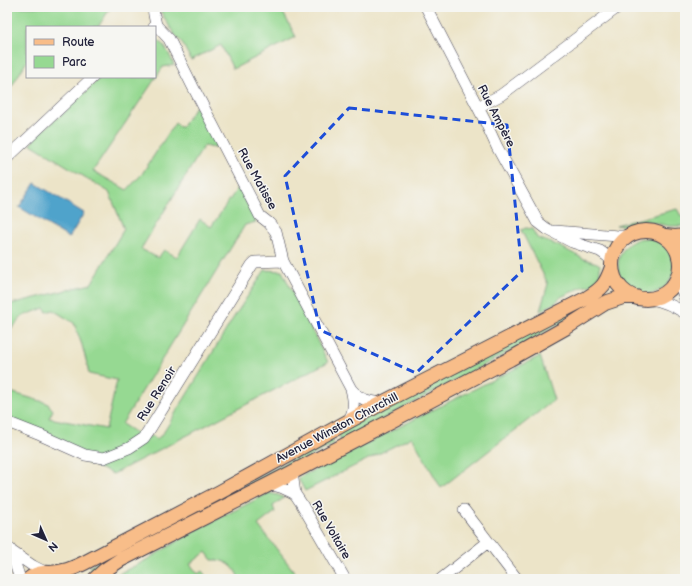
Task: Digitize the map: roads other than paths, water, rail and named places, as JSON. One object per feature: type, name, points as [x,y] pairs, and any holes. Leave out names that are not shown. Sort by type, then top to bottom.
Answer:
[{"type":"main road","points":[[665,236],[672,242],[680,262],[681,269],[675,283],[669,290],[659,297],[650,299],[636,297],[624,291],[614,276],[612,264],[614,253],[618,245],[628,236],[644,231],[665,236],[685,236]]},
{"type":"main road","name":"Avenue Winston Churchill","points":[[29,579],[37,574],[53,575],[69,570],[91,560],[207,499],[382,403],[587,298],[604,285],[608,278],[612,264]]},
{"type":"main road","name":"Avenue Winston Churchill","points":[[95,579],[120,560],[504,362],[567,327],[605,303],[623,297],[636,297]]},
{"type":"street","points":[[153,7],[155,26]]},
{"type":"street","name":"Rue Ampère","points":[[426,7],[535,219],[550,231],[577,244],[600,251],[612,264]]},
{"type":"street","points":[[478,107],[502,95],[618,7]]},
{"type":"street","name":"Rue Matisse","points":[[156,27],[169,39],[186,75],[260,216],[269,223],[276,232],[283,261],[351,389]]},
{"type":"street","points":[[7,158],[92,78]]},
{"type":"street","points":[[550,231],[618,236],[636,233]]},
{"type":"street","name":"Rue Renoir","points":[[7,422],[84,455],[104,458],[129,448],[144,438],[252,264],[255,262],[283,261]]},
{"type":"street","points":[[681,269],[679,282],[685,299]]},
{"type":"street","points":[[650,299],[664,302],[685,313]]},
{"type":"street","points":[[351,389],[359,397],[369,402],[382,403]]},
{"type":"street","points":[[348,421],[352,416],[354,406],[351,389]]},
{"type":"street","name":"Rue Voltaire","points":[[292,472],[295,494],[345,579]]},
{"type":"street","name":"Rue Voltaire","points":[[268,485],[284,488],[295,494]]},
{"type":"street","points":[[464,510],[517,579]]},
{"type":"street","points":[[441,579],[488,542]]},
{"type":"street","points":[[9,549],[39,570],[53,575]]},
{"type":"street","points":[[9,549],[20,579]]},
{"type":"water","points":[[35,183],[84,213],[69,238],[19,207]]}]
